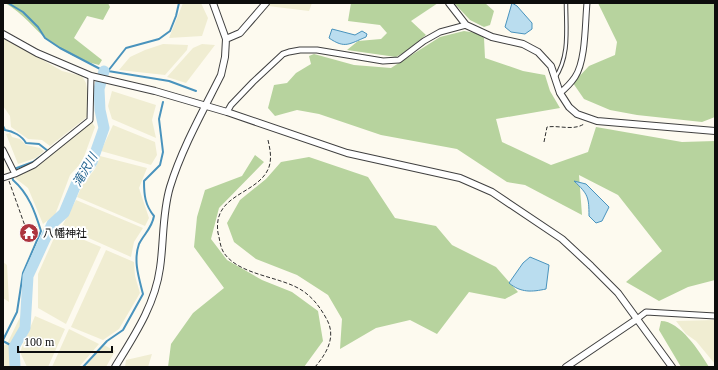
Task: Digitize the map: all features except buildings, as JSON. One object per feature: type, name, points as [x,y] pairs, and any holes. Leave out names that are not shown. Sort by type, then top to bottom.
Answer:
[{"type":"street","points":[[115,367],[144,319],[156,291],[160,268],[164,208],[171,185],[205,107],[221,75],[225,57],[226,40],[213,3]]},
{"type":"street","points":[[226,40],[240,33],[266,3]]},
{"type":"street","points":[[449,3],[466,25],[492,37],[532,48],[538,52],[550,66],[560,92],[573,111],[587,118],[715,131]]},
{"type":"street","points":[[560,92],[576,76],[584,46],[587,3]]},
{"type":"street","points":[[227,112],[231,105],[258,77],[283,54],[300,50],[317,50],[383,61],[399,60],[424,41],[440,32],[466,25]]},
{"type":"street","points":[[3,34],[37,53],[91,76],[155,91],[205,107],[227,112],[347,153],[460,178],[492,192],[562,239],[618,293],[672,367]]},
{"type":"street","points":[[5,178],[34,165],[90,120],[91,76]]},
{"type":"street","points":[[3,150],[15,174]]},
{"type":"street","points":[[566,367],[646,312],[715,316]]},
{"type":"lane","points":[[555,79],[562,69],[567,43],[566,3]]},
{"type":"path","points":[[544,142],[547,127],[555,126],[573,128],[583,125],[587,118]]},
{"type":"path","points":[[268,140],[271,158],[268,168],[262,177],[226,204],[218,217],[218,230],[221,246],[225,254],[237,264],[303,291],[318,304],[328,321],[331,333],[329,346],[315,367]]},
{"type":"path","points":[[5,178],[25,226]]},
{"type":"shaded area","points":[[183,3],[201,3],[208,18],[202,36],[169,38]]},
{"type":"shaded area","points":[[270,3],[312,3],[309,11],[268,6]]},
{"type":"shaded area","points":[[3,37],[62,71],[82,76],[86,83],[91,110],[87,117],[50,146],[42,140],[28,139],[11,127],[10,116],[3,106]]},
{"type":"shaded area","points":[[163,44],[188,45],[187,50],[165,75],[119,70],[130,57]]},
{"type":"shaded area","points":[[202,44],[215,45],[186,83],[167,77],[193,48]]},
{"type":"shaded area","points":[[112,91],[156,105],[152,120],[156,138],[112,119],[108,106]]},
{"type":"shaded area","points":[[92,122],[95,127],[82,162],[70,175],[55,215],[43,224],[28,188],[15,178],[38,166]]},
{"type":"shaded area","points":[[113,125],[155,142],[157,155],[151,165],[101,151]]},
{"type":"shaded area","points":[[10,133],[12,137],[20,139],[26,145],[40,148],[44,151],[36,158],[18,164],[6,134]]},
{"type":"shaded area","points":[[100,156],[147,168],[139,188],[149,218],[145,226],[77,197],[83,184],[95,169]]},
{"type":"shaded area","points":[[76,200],[143,228],[134,242],[131,257],[62,226]]},
{"type":"shaded area","points":[[58,229],[101,247],[66,324],[38,308],[38,274]]},
{"type":"shaded area","points":[[106,250],[134,262],[135,276],[140,293],[119,329],[103,340],[71,327]]},
{"type":"shaded area","points":[[3,262],[7,265],[9,302],[3,298]]},
{"type":"shaded area","points":[[21,315],[19,335],[10,353],[12,367],[3,367],[3,346],[7,344]]},
{"type":"shaded area","points":[[35,316],[65,329],[48,367],[27,367],[20,352]]},
{"type":"shaded area","points":[[715,320],[715,364],[696,341],[686,334],[676,321]]},
{"type":"shaded area","points":[[69,329],[99,344],[79,367],[52,367]]},
{"type":"shaded area","points":[[104,345],[115,351],[106,367],[85,367]]},
{"type":"shaded area","points":[[152,354],[148,367],[125,367],[126,360]]},
{"type":"green space","points":[[5,3],[108,3],[110,7],[103,20],[87,16],[74,38],[102,60],[99,65],[79,59],[55,45],[43,36],[23,16]]},
{"type":"green space","points":[[351,3],[438,3],[411,21],[426,35],[405,52],[396,57],[347,50],[358,41],[381,39],[387,33],[380,25],[348,21]]},
{"type":"green space","points":[[454,3],[485,3],[494,11],[490,25],[484,27],[470,20]]},
{"type":"green space","points":[[598,3],[715,3],[715,117],[702,122],[637,115],[610,110],[584,99],[573,83],[589,66],[615,55],[617,42]]},
{"type":"green space","points":[[464,31],[477,33],[484,38],[485,58],[523,71],[545,75],[550,91],[560,108],[496,119],[502,142],[551,165],[588,152],[596,127],[682,142],[715,141],[715,280],[688,287],[659,301],[626,282],[662,251],[618,195],[579,175],[582,215],[525,185],[507,182],[457,149],[381,135],[319,114],[297,110],[275,116],[268,108],[274,85],[287,83],[296,73],[311,64],[309,56],[314,54],[354,65],[391,68],[440,37]]},
{"type":"green space","points":[[255,155],[264,162],[219,208],[211,239],[227,260],[262,280],[292,292],[318,311],[323,341],[304,367],[168,367],[171,344],[193,313],[224,288],[194,247],[197,217],[205,190],[242,176]]},
{"type":"green space","points":[[309,157],[368,177],[395,218],[436,226],[452,245],[496,267],[518,292],[505,299],[469,292],[437,334],[410,320],[376,328],[340,349],[342,319],[328,295],[297,275],[256,259],[234,242],[227,223],[240,200],[266,179],[281,162]]},
{"type":"green space","points":[[661,321],[668,322],[675,326],[689,338],[709,367],[681,367],[659,330]]},
{"type":"water","points":[[512,3],[517,6],[532,23],[532,29],[525,34],[511,32],[505,27]]},
{"type":"water","points":[[332,29],[355,35],[362,31],[367,34],[366,37],[351,43],[343,44],[329,38]]},
{"type":"water","points":[[574,181],[586,184],[609,207],[602,221],[596,223],[589,216],[587,196]]},
{"type":"water","points":[[530,257],[549,265],[546,289],[527,291],[518,289],[509,283],[523,263]]},
{"type":"waterway","points":[[8,3],[23,12],[38,27],[45,38],[60,48],[104,71],[108,71],[126,48],[159,39],[170,31],[179,3]]},
{"type":"waterway","name":"滝沢川","points":[[15,367],[14,347],[25,328],[28,276],[52,224],[64,213],[77,182],[92,162],[104,128],[100,110],[99,89],[104,71]]},
{"type":"waterway","points":[[108,71],[169,81],[196,91]]},
{"type":"waterway","points":[[83,367],[107,341],[123,330],[143,294],[137,269],[137,250],[139,244],[152,224],[154,216],[146,200],[144,181],[160,165],[163,152],[159,119],[163,102]]},
{"type":"waterway","points":[[3,126],[5,130],[17,134],[26,143],[39,144],[48,151],[33,162],[14,169]]},
{"type":"waterway","points":[[3,340],[17,312],[23,273],[41,231],[31,204],[19,185],[13,180],[12,176]]},
{"type":"waterway","points":[[3,341],[14,347]]},
{"type":"place","name":"八幡神社","points":[[29,233]]}]
